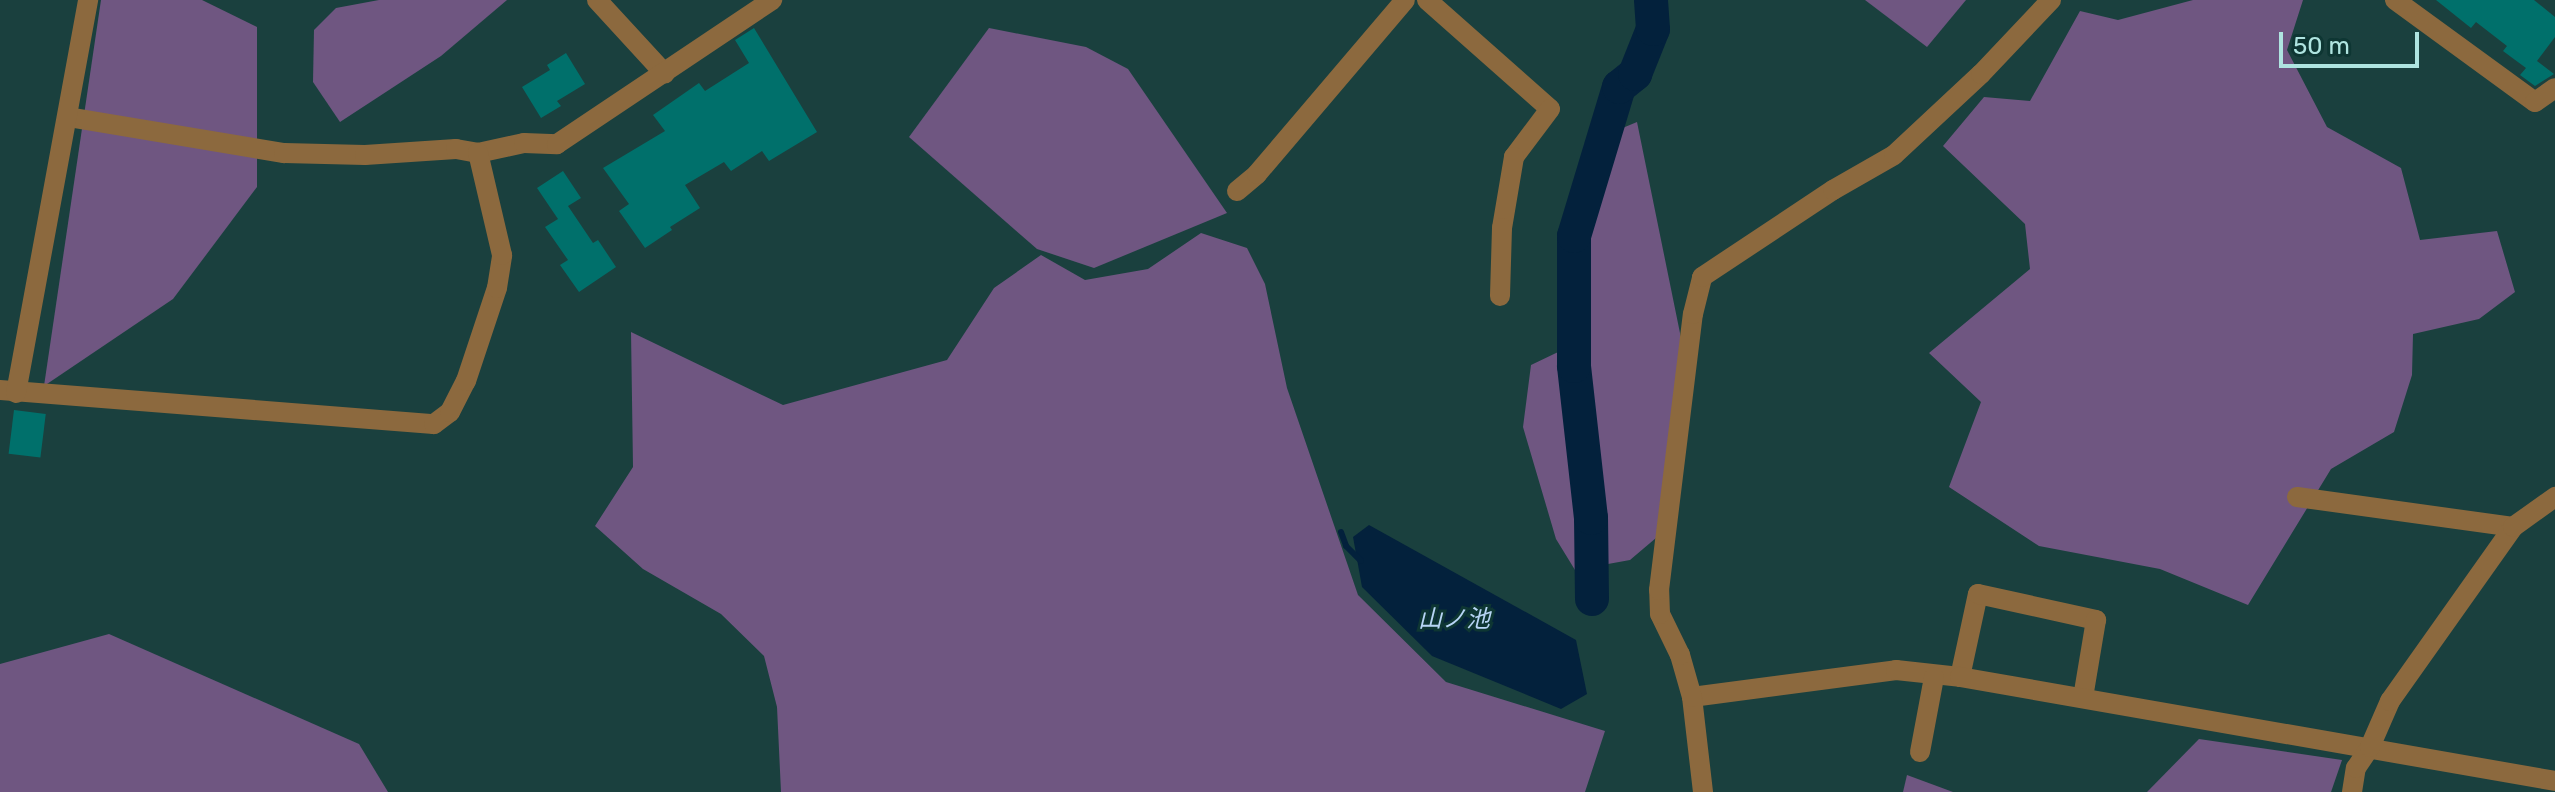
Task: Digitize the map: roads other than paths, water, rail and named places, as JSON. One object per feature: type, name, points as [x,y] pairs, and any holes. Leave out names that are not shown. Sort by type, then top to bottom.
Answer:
[{"type":"street","points":[[88,0],[70,84],[68,117],[8,391],[434,424],[450,412],[466,381],[497,288],[502,255],[478,153]]},
{"type":"street","points":[[597,0],[665,74]]},
{"type":"street","points":[[68,117],[284,153],[365,155],[456,149],[478,153],[524,143],[557,144],[772,0]]},
{"type":"street","points":[[1237,191],[1257,174],[1405,0]]},
{"type":"street","points":[[1427,0],[1550,109],[1514,157],[1502,228],[1500,296]]},
{"type":"street","points":[[1703,792],[1692,697],[1680,655],[1660,614],[1659,590],[1693,314],[1702,277],[1821,198],[1894,155],[1981,74],[2051,0]]},
{"type":"street","points":[[2395,0],[2535,102],[2555,88]]},
{"type":"street","points":[[2297,497],[2513,527]]},
{"type":"street","points":[[2352,792],[2356,768],[2370,747],[2390,701],[2513,527],[2555,497]]},
{"type":"street","points":[[1960,677],[1978,594],[2096,620],[2083,698]]},
{"type":"street","points":[[1692,697],[1896,670],[1934,677],[1960,677],[2555,781]]},
{"type":"street","points":[[1920,752],[1934,677]]},
{"type":"water","name":"山ノ池","points":[[1369,525],[1576,640],[1587,694],[1561,709],[1432,656],[1362,587],[1353,537]]},
{"type":"waterway","points":[[1592,599],[1591,518],[1574,366],[1574,236],[1619,87],[1635,74],[1653,29],[1651,0]]},
{"type":"waterway","points":[[1341,532],[1346,546],[1361,561]]}]
